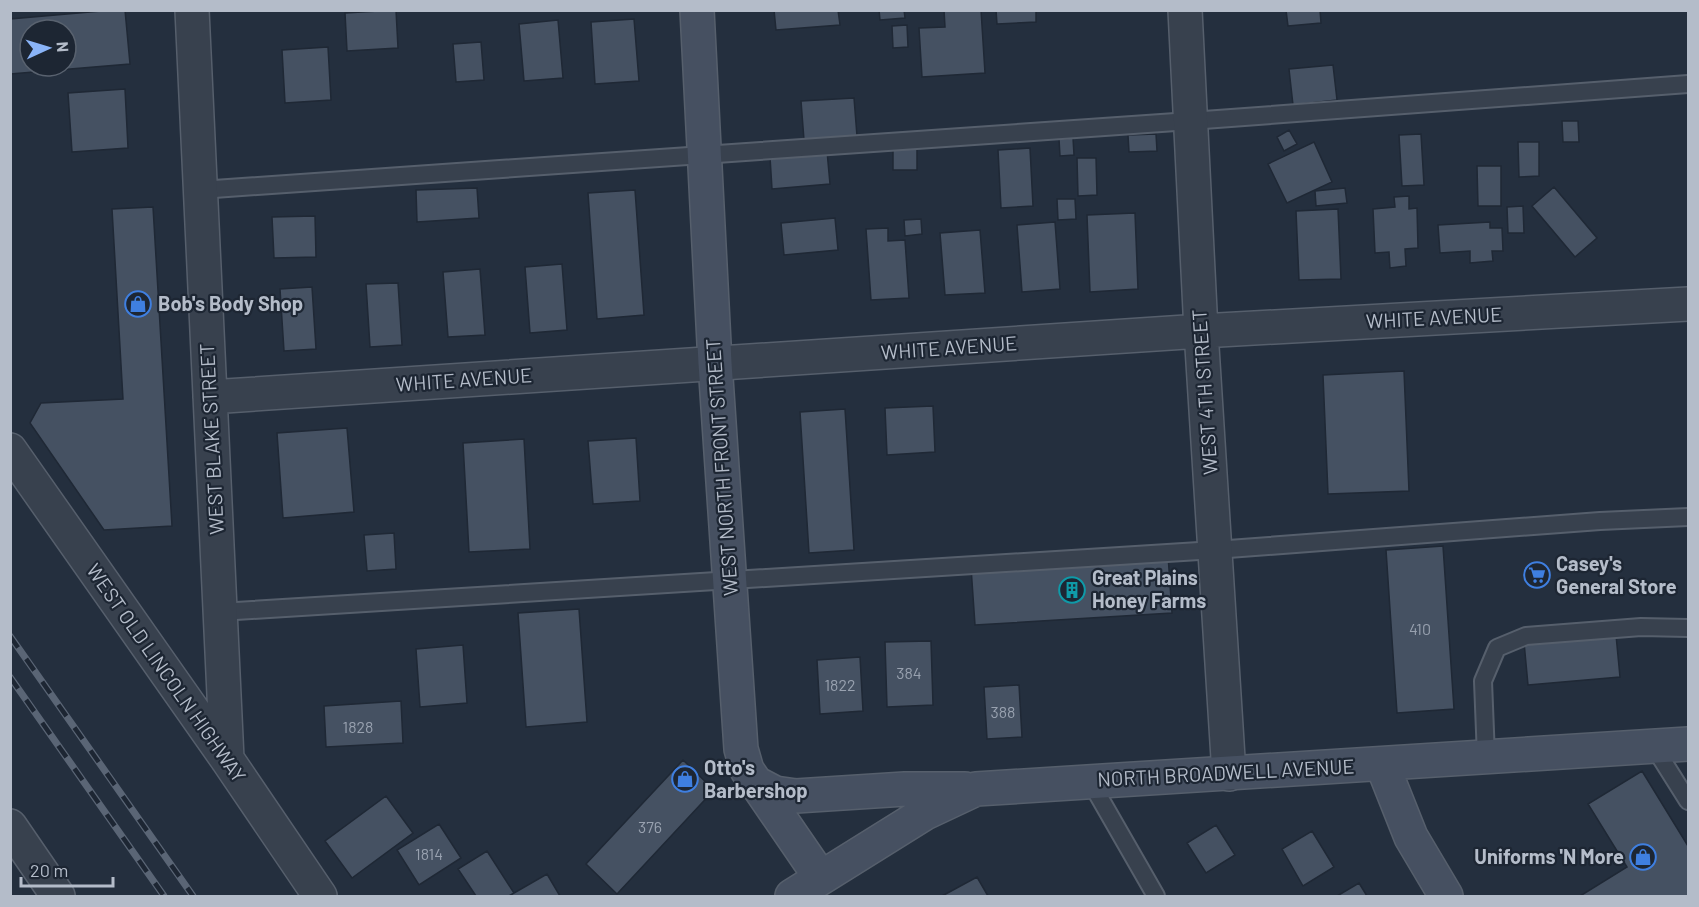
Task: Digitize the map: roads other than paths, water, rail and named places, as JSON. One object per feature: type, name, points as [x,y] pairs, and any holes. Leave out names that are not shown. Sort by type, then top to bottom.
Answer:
[{"type":"main road","name":"WEST NORTH FRONT STREET","points":[[697,10],[715,363],[741,749],[747,770],[827,887]]},
{"type":"main road","name":"NORTH BROADWELL AVENUE","points":[[792,897],[827,887],[925,813],[976,789],[1689,744]]},
{"type":"main road","points":[[1382,764],[1412,837],[1446,897]]},
{"type":"main road","points":[[756,783],[775,793],[795,796],[905,789],[976,789]]},
{"type":"street","name":"WEST BLAKE STREET","points":[[192,10],[227,759]]},
{"type":"street","name":"WEST 4TH STREET","points":[[1185,10],[1201,331],[1229,774]]},
{"type":"street","name":"WHITE AVENUE","points":[[210,397],[1201,331],[1689,304]]},
{"type":"street","name":"WEST OLD LINCOLN HIGHWAY","points":[[10,450],[227,759],[320,897]]},
{"type":"street","points":[[10,826],[58,897]]},
{"type":"lane","points":[[200,189],[1190,121],[1689,84]]},
{"type":"lane","points":[[220,612],[1215,550],[1588,521],[1689,517]]},
{"type":"lane","points":[[1486,757],[1483,681],[1497,648],[1526,636],[1641,627],[1689,628]]},
{"type":"lane","points":[[1654,747],[1689,801]]},
{"type":"lane","points":[[1090,781],[1156,897]]},
{"type":"railway","points":[[10,636],[193,896]]},
{"type":"railway","points":[[10,677],[164,896]]},
{"type":"place","name":"Bob's Body Shop","points":[[138,304]]},
{"type":"place","name":"Casey's General Store","points":[[1537,575]]},
{"type":"place","name":"Great Plains Honey Farms","points":[[1072,590]]},
{"type":"place","name":"Otto's Barbershop","points":[[685,779]]},
{"type":"place","name":"Uniforms 'N More","points":[[1643,857]]}]
